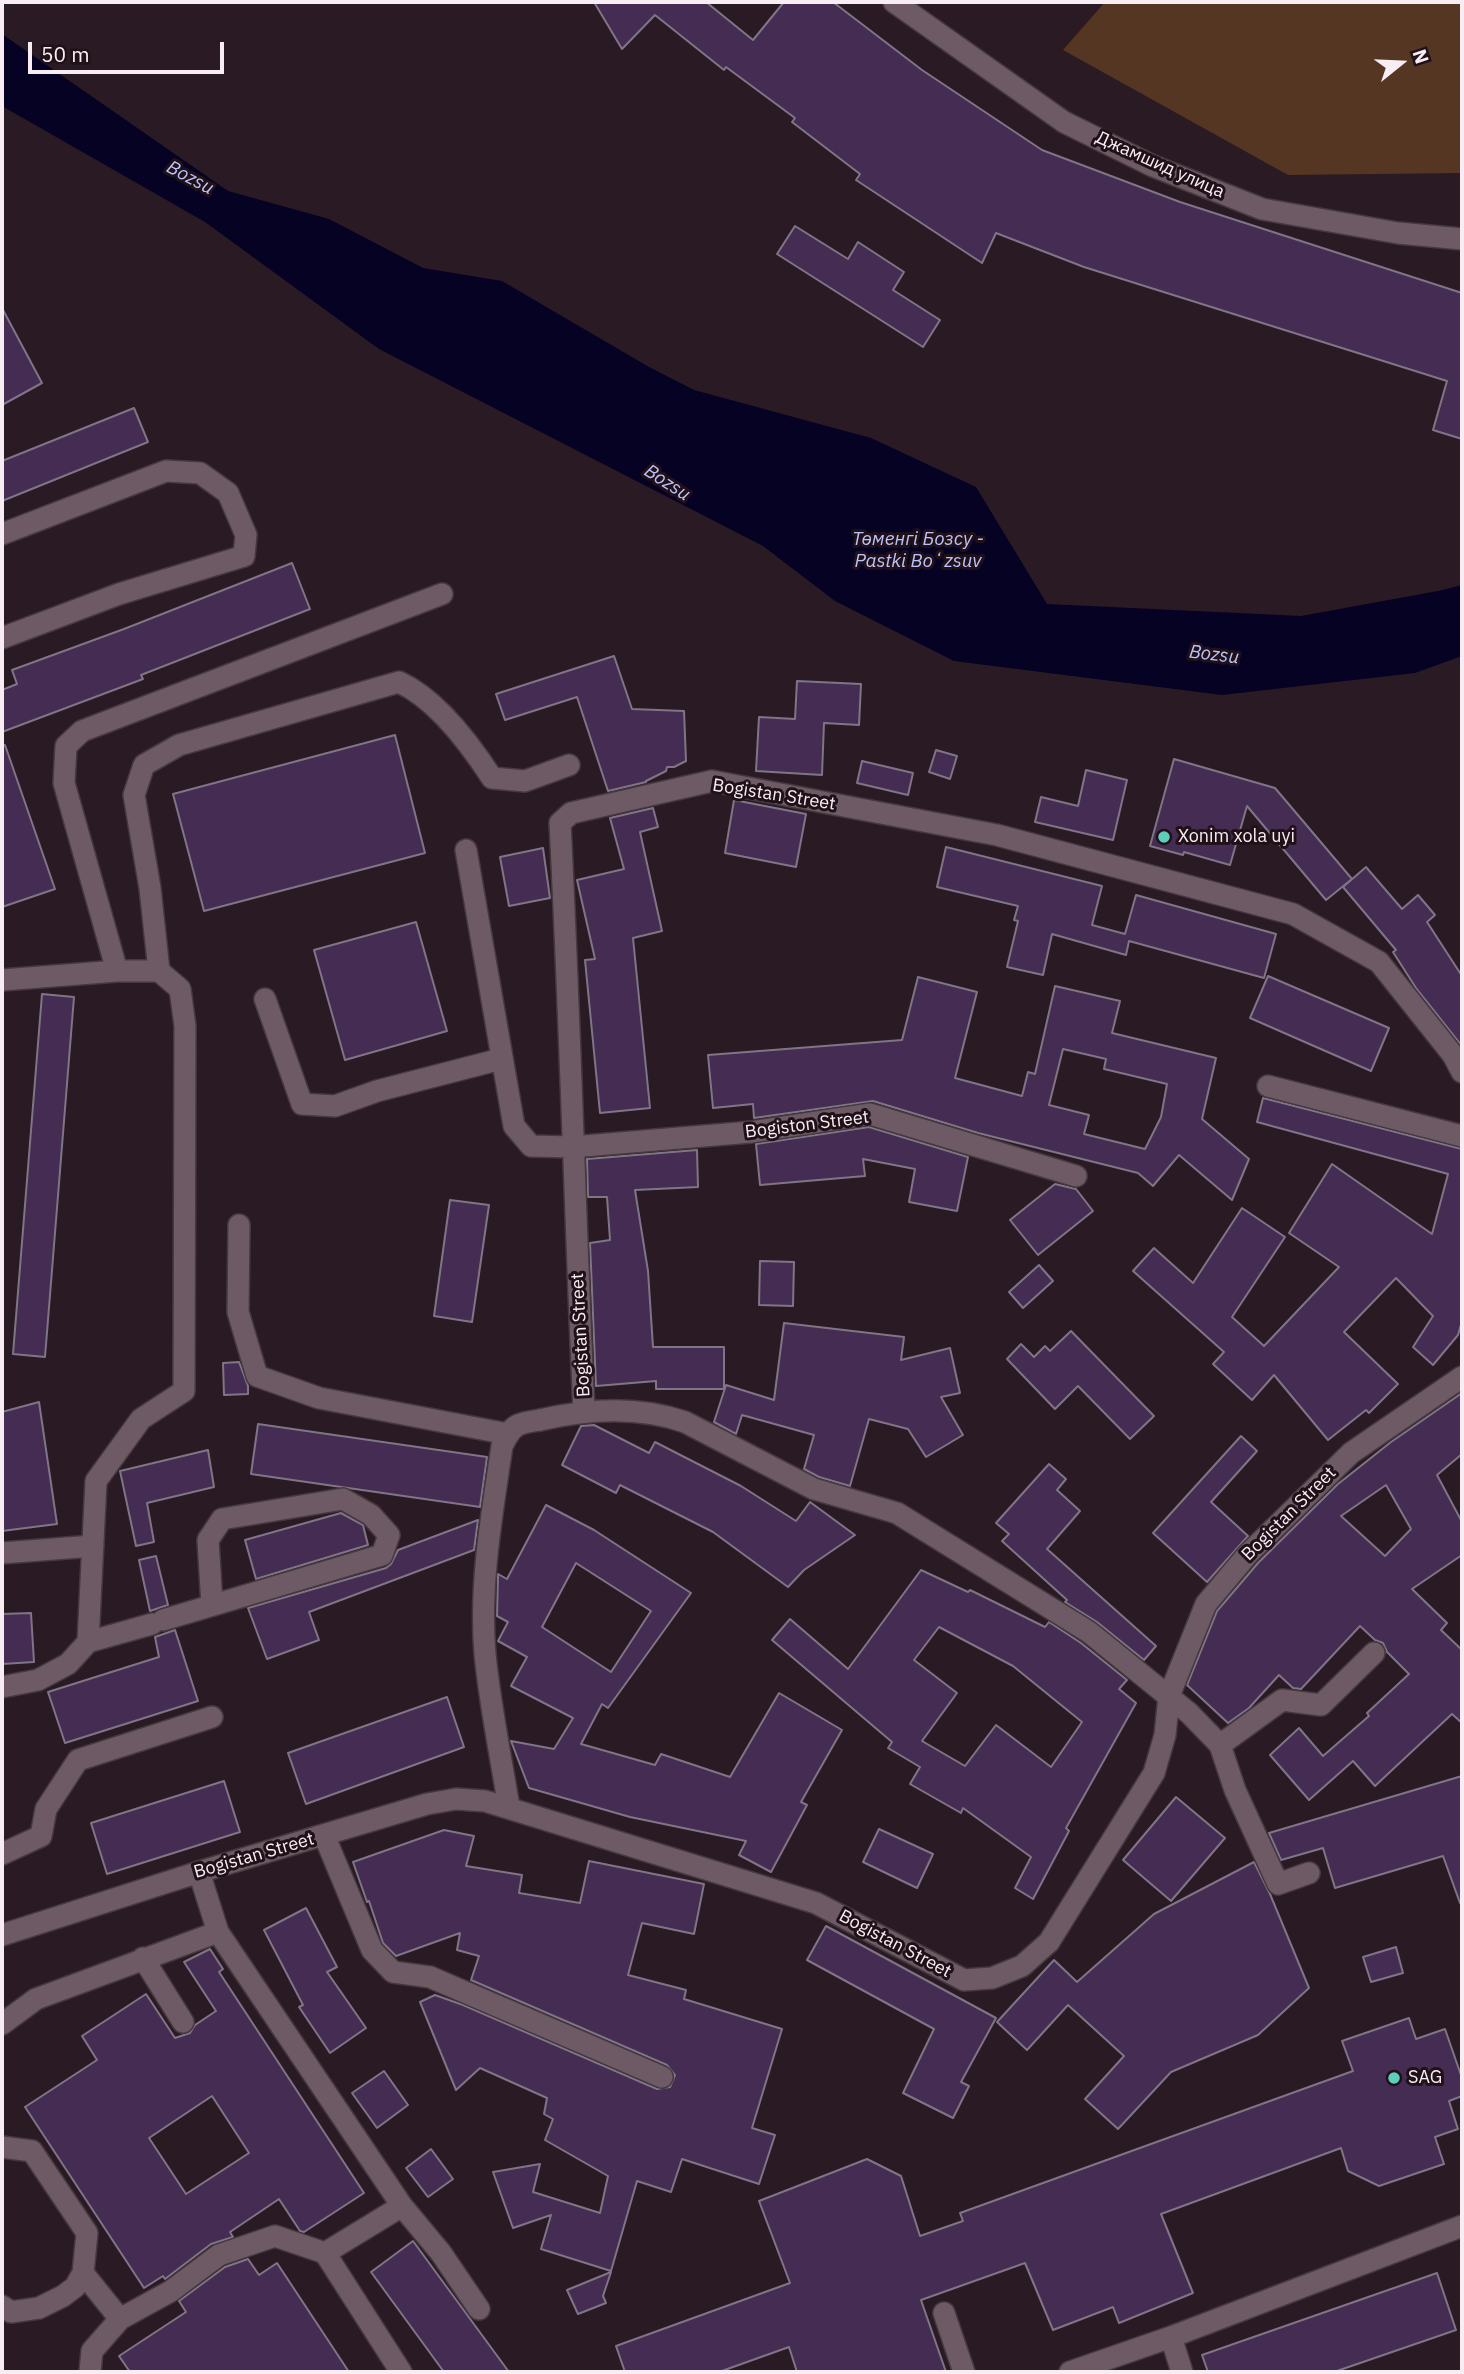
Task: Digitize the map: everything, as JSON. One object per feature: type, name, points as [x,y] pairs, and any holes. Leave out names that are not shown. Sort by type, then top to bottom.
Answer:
[{"type":"street","name":"Джамшид улица","points":[[894,2],[1064,122],[1153,166],[1262,209],[1398,233],[1462,239]]},
{"type":"street","points":[[2,534],[166,471],[200,473],[228,493],[246,534],[244,556],[118,594],[2,638]]},
{"type":"street","points":[[117,971],[64,783],[66,746],[82,732],[442,594]]},
{"type":"street","points":[[159,971],[150,888],[134,795],[144,765],[179,745],[399,682],[416,690],[473,748],[492,778],[525,781],[569,765]]},
{"type":"street","name":"Bogistan Street","points":[[584,1412],[572,1147],[569,985],[560,823],[570,813],[712,781],[997,835],[1293,914],[1379,962],[1453,1055],[1462,1072]]},
{"type":"street","name":"Bogiston Street","points":[[466,850],[514,1126],[531,1146],[572,1147],[751,1132],[870,1114],[1076,1176]]},
{"type":"street","points":[[2,980],[117,971],[159,971],[180,989],[186,1026],[184,1391],[141,1419],[96,1481],[88,1642]]},
{"type":"street","points":[[265,999],[302,1104],[334,1106],[377,1091],[501,1059]]},
{"type":"street","points":[[1268,1086],[1462,1136]]},
{"type":"street","points":[[239,1225],[238,1312],[257,1376],[319,1398],[508,1434],[502,1446],[490,1529],[484,1601],[485,1654],[509,1808]]},
{"type":"street","name":"Bogistan Street","points":[[2,1935],[199,1872],[427,1804],[485,1801],[816,1903],[964,1980],[992,1978],[1022,1966],[1049,1942],[1154,1773],[1165,1735],[1168,1696],[1206,1604],[1248,1554],[1351,1453],[1462,1377]]},
{"type":"street","name":"Bogistan Street","points":[[508,1434],[518,1425],[584,1412],[636,1411],[685,1422],[814,1489],[897,1513],[1089,1632],[1168,1696]]},
{"type":"street","points":[[2,1687],[38,1680],[68,1664],[88,1642],[382,1555],[389,1535],[372,1515],[343,1499],[222,1519],[208,1540],[212,1605]]},
{"type":"street","points":[[2,1553],[93,1546]]},
{"type":"street","points":[[1220,1745],[1282,1700],[1321,1705],[1374,1653]]},
{"type":"street","points":[[1168,1696],[1220,1745],[1236,1790],[1278,1884],[1308,1873]]},
{"type":"street","points":[[2,1854],[41,1836],[46,1809],[78,1760],[212,1717]]},
{"type":"street","points":[[324,1835],[372,1950],[393,1972],[430,1977],[662,2077]]},
{"type":"street","points":[[199,1872],[218,1932],[402,2206],[441,2253],[479,2309]]},
{"type":"street","points":[[2,2024],[36,1999],[218,1932]]},
{"type":"street","points":[[143,1958],[183,2022]]},
{"type":"street","points":[[2,2147],[32,2151],[88,2233],[83,2273],[75,2287],[38,2308],[11,2312],[2,2306]]},
{"type":"street","points":[[325,2253],[402,2206]]},
{"type":"street","points":[[1070,2372],[1171,2337],[1462,2225]]},
{"type":"street","points":[[90,2372],[92,2351],[120,2319],[171,2291],[219,2255],[275,2236],[325,2253],[401,2372]]},
{"type":"street","points":[[83,2273],[120,2319]]},
{"type":"street","points":[[944,2313],[964,2372]]},
{"type":"street","points":[[1171,2337],[1182,2372]]},
{"type":"shaded area","points":[[1105,2],[1462,2],[1462,173],[1288,175],[1063,50]]},
{"type":"water","name":"Төменгі Бозсу - Pastki Boʻzsuv","points":[[2,34],[228,191],[329,219],[423,268],[502,281],[649,367],[694,390],[871,438],[976,487],[1047,604],[1301,616],[1462,585],[1462,656],[1415,673],[1222,695],[954,661],[835,601],[763,546],[379,349],[205,222],[2,106]]},
{"type":"building","points":[[594,2],[706,2],[753,40],[784,2],[833,2],[922,70],[1042,150],[1180,202],[1462,293],[1462,439],[1433,430],[1447,381],[1084,267],[996,233],[982,263],[856,180],[860,174],[792,122],[795,118],[726,67],[724,70],[655,15],[622,49]]},
{"type":"building","points":[[795,226],[848,259],[858,242],[904,272],[893,290],[940,320],[923,347],[777,254]]},
{"type":"building","points":[[2,308],[42,383],[2,405]]},
{"type":"building","points":[[134,408],[148,442],[2,501],[2,461]]},
{"type":"building","points":[[292,563],[310,609],[141,675],[143,679],[2,732],[2,690],[17,684],[12,670]]},
{"type":"building","points":[[614,656],[632,709],[684,711],[686,761],[674,767],[667,767],[666,771],[646,782],[608,791],[577,697],[505,720],[496,694]]},
{"type":"building","points":[[797,681],[861,684],[859,725],[824,723],[822,775],[756,771],[759,717],[795,719]]},
{"type":"building","points":[[395,735],[425,853],[204,911],[173,794]]},
{"type":"building","points":[[5,745],[55,889],[2,907],[2,746]]},
{"type":"building","points":[[936,750],[957,756],[950,779],[929,772]]},
{"type":"building","points":[[1174,759],[1275,788],[1352,879],[1326,900],[1247,806],[1230,865],[1150,846]]},
{"type":"building","points":[[862,761],[913,773],[908,795],[857,783]]},
{"type":"building","points":[[1086,770],[1127,780],[1113,840],[1035,822],[1041,797],[1078,806]]},
{"type":"building","points":[[734,800],[806,814],[796,867],[725,853]]},
{"type":"building","points":[[653,808],[658,827],[640,832],[662,931],[633,938],[650,1108],[600,1113],[585,960],[595,959],[577,880],[624,869],[610,818]]},
{"type":"building","points":[[946,847],[1102,886],[1092,925],[1125,934],[1136,895],[1276,934],[1264,978],[1129,941],[1126,955],[1052,934],[1043,975],[1007,967],[1018,921],[1014,920],[1018,906],[937,887]]},
{"type":"building","points":[[543,848],[550,898],[509,906],[500,857]]},
{"type":"building","points":[[1366,867],[1402,909],[1418,895],[1435,915],[1427,922],[1462,976],[1462,1046],[1416,988],[1393,952],[1396,950],[1343,887]]},
{"type":"building","points":[[416,922],[447,1031],[345,1060],[314,950]]},
{"type":"building","points":[[1268,976],[1389,1028],[1371,1071],[1250,1018]]},
{"type":"building","points":[[918,977],[977,992],[955,1078],[1022,1096],[1028,1072],[1035,1074],[1055,986],[1120,1001],[1112,1033],[1216,1058],[1202,1119],[1249,1159],[1232,1200],[1179,1155],[1153,1186],[1138,1173],[978,1133],[873,1101],[754,1118],[753,1104],[713,1108],[708,1055],[902,1040]],"holes":[[[1063,1049],[1106,1059],[1104,1069],[1167,1084],[1161,1117],[1145,1149],[1084,1134],[1089,1115],[1049,1105]]]},
{"type":"building","points":[[42,994],[74,997],[45,1357],[13,1354]]},
{"type":"building","points":[[1263,1098],[1462,1149],[1462,1321],[1458,1335],[1433,1365],[1413,1347],[1433,1316],[1396,1278],[1344,1332],[1398,1384],[1369,1413],[1366,1410],[1328,1440],[1274,1375],[1252,1400],[1213,1364],[1224,1352],[1133,1271],[1154,1248],[1193,1283],[1242,1208],[1285,1237],[1232,1317],[1264,1346],[1339,1267],[1289,1233],[1332,1164],[1432,1234],[1448,1174],[1257,1122]]},
{"type":"building","points":[[869,1127],[968,1157],[957,1211],[909,1202],[915,1169],[863,1159],[865,1176],[760,1185],[756,1144]]},
{"type":"building","points":[[697,1150],[698,1187],[635,1190],[648,1271],[653,1347],[724,1347],[724,1389],[656,1389],[656,1381],[596,1386],[590,1243],[610,1240],[607,1197],[588,1197],[587,1159]]},
{"type":"building","points":[[1055,1184],[1076,1189],[1093,1211],[1038,1255],[1010,1220]]},
{"type":"building","points":[[450,1200],[489,1205],[472,1322],[434,1316]]},
{"type":"building","points":[[760,1261],[794,1262],[793,1306],[759,1305]]},
{"type":"building","points":[[1039,1265],[1053,1281],[1023,1308],[1009,1292]]},
{"type":"building","points":[[784,1323],[904,1337],[901,1360],[950,1348],[960,1393],[941,1397],[963,1435],[926,1457],[908,1429],[869,1419],[850,1486],[819,1477],[804,1469],[814,1435],[742,1415],[736,1434],[714,1422],[726,1385],[774,1400]]},
{"type":"building","points":[[1071,1331],[1154,1416],[1130,1439],[1078,1386],[1055,1409],[1007,1359],[1021,1344],[1034,1357],[1045,1346],[1050,1351]]},
{"type":"building","points":[[239,1362],[248,1386],[248,1394],[224,1395],[223,1363]]},
{"type":"building","points":[[1462,1393],[1462,1454],[1437,1475],[1462,1522],[1462,1555],[1412,1589],[1447,1623],[1441,1630],[1462,1650],[1462,1723],[1452,1714],[1375,1786],[1353,1761],[1309,1800],[1270,1755],[1299,1728],[1323,1756],[1369,1716],[1367,1713],[1409,1674],[1387,1652],[1383,1643],[1375,1640],[1360,1626],[1301,1689],[1293,1688],[1279,1675],[1249,1708],[1228,1723],[1187,1685],[1217,1611],[1258,1563],[1338,1484],[1391,1442]],"holes":[[[1386,1485],[1411,1529],[1385,1556],[1341,1516]]]},
{"type":"building","points":[[39,1402],[57,1524],[2,1531],[2,1412]]},
{"type":"building","points":[[258,1424],[487,1457],[480,1507],[251,1474]]},
{"type":"building","points":[[594,1425],[649,1453],[655,1442],[741,1486],[796,1521],[810,1502],[855,1535],[804,1570],[788,1587],[713,1532],[620,1485],[616,1493],[562,1465],[581,1426]]},
{"type":"building","points":[[1241,1436],[1257,1451],[1211,1502],[1248,1536],[1207,1582],[1153,1533]]},
{"type":"building","points":[[208,1450],[214,1487],[147,1503],[154,1542],[136,1546],[120,1471]]},
{"type":"building","points":[[1049,1464],[1066,1479],[1057,1490],[1080,1511],[1047,1549],[1156,1646],[1144,1660],[1097,1622],[1065,1602],[1067,1600],[1002,1541],[1009,1534],[996,1523]]},
{"type":"building","points":[[546,1505],[594,1530],[691,1593],[608,1708],[602,1704],[581,1744],[655,1765],[661,1754],[730,1777],[779,1693],[842,1730],[801,1802],[807,1805],[771,1872],[739,1855],[746,1841],[630,1817],[529,1788],[511,1741],[554,1749],[573,1718],[511,1686],[527,1657],[498,1641],[508,1622],[497,1616],[498,1574],[507,1579]],"holes":[[[576,1563],[651,1611],[611,1672],[542,1627]]]},
{"type":"building","points":[[341,1513],[363,1525],[368,1545],[256,1579],[245,1540]]},
{"type":"building","points":[[478,1520],[474,1550],[309,1612],[319,1640],[267,1659],[248,1608],[386,1568],[398,1550]]},
{"type":"building","points":[[156,1556],[168,1605],[150,1611],[139,1560]]},
{"type":"building","points":[[921,1570],[968,1592],[970,1590],[1045,1627],[1049,1622],[1081,1643],[1127,1680],[1119,1689],[1136,1703],[1066,1828],[1069,1831],[1033,1899],[1015,1888],[1031,1857],[963,1808],[961,1813],[910,1784],[920,1767],[888,1748],[892,1742],[772,1640],[790,1619],[848,1669]],"holes":[[[939,1627],[1013,1666],[1082,1722],[1051,1767],[996,1725],[965,1766],[922,1741],[957,1693],[914,1660]]]},
{"type":"building","points":[[31,1613],[34,1662],[2,1664],[2,1614]]},
{"type":"building","points":[[175,1630],[198,1701],[65,1743],[48,1692],[159,1657],[155,1637]]},
{"type":"building","points":[[447,1697],[464,1747],[306,1804],[288,1753]]},
{"type":"building","points":[[1462,1776],[1462,1903],[1443,1856],[1335,1888],[1323,1848],[1281,1860],[1269,1833]]},
{"type":"building","points":[[224,1781],[240,1832],[107,1874],[91,1823]]},
{"type":"building","points":[[1176,1797],[1225,1838],[1171,1901],[1123,1860]]},
{"type":"building","points":[[879,1829],[933,1854],[917,1888],[863,1862]]},
{"type":"building","points":[[444,1830],[474,1836],[466,1866],[522,1875],[519,1893],[580,1903],[589,1861],[704,1884],[694,1934],[642,1923],[628,1975],[686,1990],[684,1999],[782,2029],[752,2128],[775,2135],[759,2184],[682,2159],[671,2192],[637,2181],[611,2271],[541,2249],[551,2215],[513,2228],[493,2172],[540,2164],[533,2192],[600,2213],[608,2176],[545,2140],[553,2119],[544,2114],[547,2098],[480,2068],[456,2090],[420,2002],[435,1995],[463,2005],[657,2089],[670,2087],[675,2075],[667,2065],[471,1980],[479,1956],[457,1950],[460,1933],[396,1956],[383,1943],[353,1862]]},
{"type":"building","points":[[1254,1862],[1309,1988],[1258,2035],[1171,2072],[1118,2129],[1085,2099],[1124,2056],[1068,2005],[1027,2050],[997,2022],[1054,1960],[1077,1982],[1154,1914]]},
{"type":"building","points":[[306,1908],[337,1967],[327,1972],[366,2028],[330,2053],[299,2007],[303,2005],[264,1930]]},
{"type":"building","points":[[826,1926],[996,2018],[961,2082],[969,2086],[953,2118],[903,2093],[934,2029],[807,1960]]},
{"type":"building","points":[[1396,1947],[1403,1973],[1371,1982],[1363,1957]]},
{"type":"building","points":[[210,1949],[223,1969],[219,1972],[364,2193],[304,2232],[300,2231],[279,2199],[230,2232],[233,2237],[211,2244],[165,2279],[163,2276],[144,2288],[25,2107],[97,2060],[82,2036],[146,1994],[175,2038],[190,2033],[195,2025],[216,2011],[184,1962]],"holes":[[[212,2096],[249,2153],[186,2194],[149,2138]]]},
{"type":"building","points":[[1409,2018],[1416,2039],[1445,2029],[1462,2078],[1462,2096],[1449,2101],[1458,2129],[1435,2137],[1444,2164],[1379,2186],[1348,2171],[1341,2148],[1161,2214],[1193,2293],[1119,2323],[1113,2307],[1053,2330],[1025,2263],[921,2300],[946,2372],[797,2372],[789,2347],[719,2372],[625,2372],[616,2346],[790,2283],[759,2201],[867,2159],[901,2176],[920,2236],[963,2221],[960,2213],[1353,2071],[1342,2041]]},
{"type":"building","points":[[384,2071],[408,2105],[377,2128],[352,2093]]},
{"type":"building","points":[[431,2149],[453,2179],[428,2197],[406,2168]]},
{"type":"building","points":[[413,2241],[509,2372],[444,2372],[371,2272]]},
{"type":"building","points":[[248,2259],[259,2275],[277,2263],[349,2372],[130,2372],[119,2356],[186,2312],[179,2301],[225,2267]]},
{"type":"building","points":[[611,2272],[603,2296],[606,2303],[578,2314],[567,2290]]},
{"type":"building","points":[[1437,2273],[1456,2330],[1334,2372],[1208,2372],[1202,2355]]},
{"type":"place","name":"Xonim xola uyi","points":[[1164,837]]},
{"type":"place","name":"SAG","points":[[1394,2078]]},
{"type":"water label","name":"Bozsu","points":[[190,178]]},
{"type":"water label","name":"Bozsu","points":[[667,483]]},
{"type":"water label","name":"Bozsu","points":[[1214,655]]}]
